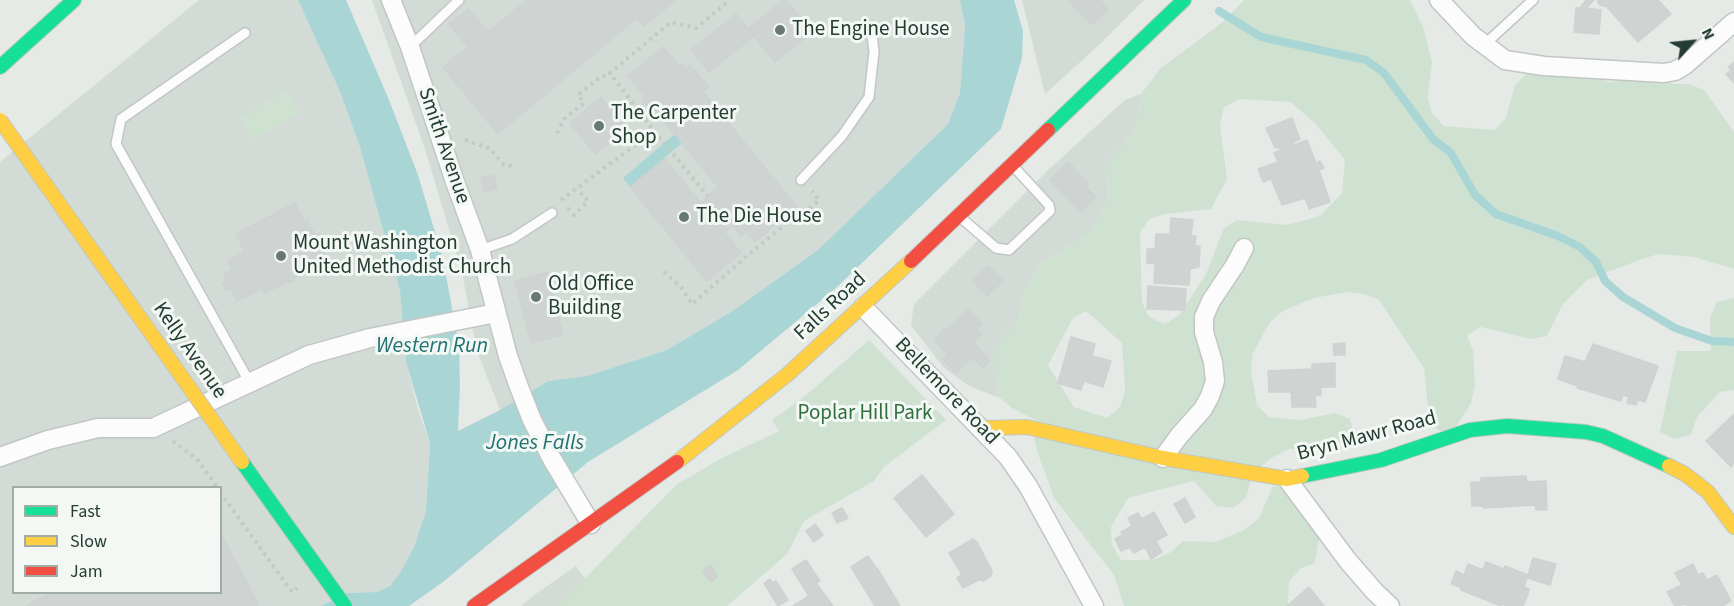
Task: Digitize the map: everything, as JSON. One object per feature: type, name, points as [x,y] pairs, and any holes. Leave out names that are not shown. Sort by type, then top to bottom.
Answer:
[{"type":"main road","points":[[0,67],[74,0]]},
{"type":"main road","name":"Falls Road","points":[[474,606],[673,466],[788,374],[863,307],[1184,0]]},
{"type":"main road","name":"Kelly Avenue","points":[[0,120],[345,606]]},
{"type":"main road","name":"Bryn Mawr Road","points":[[982,428],[1027,427],[1162,458],[1287,479],[1381,460],[1470,430],[1507,426],[1586,432],[1603,436],[1642,452],[1685,474],[1708,492],[1734,527]]},
{"type":"street","name":"Smith Avenue","points":[[391,0],[410,47],[480,250],[508,356],[532,420],[573,497],[591,524]]},
{"type":"street","points":[[1439,0],[1484,45],[1505,60],[1520,63],[1664,73],[1675,71],[1734,22]]},
{"type":"street","points":[[1162,458],[1203,409],[1210,396],[1215,381],[1204,332],[1204,317],[1211,301],[1244,248]]},
{"type":"street","name":"Bellemore Road","points":[[863,307],[1008,457],[1028,486],[1094,606]]},
{"type":"street","points":[[0,457],[48,440],[98,428],[153,428],[309,355],[370,338],[496,313]]},
{"type":"street","points":[[1287,479],[1348,561],[1390,606]]},
{"type":"lane","points":[[410,47],[459,0]]},
{"type":"lane","points":[[1484,45],[1533,0]]},
{"type":"lane","points":[[801,180],[842,136],[869,97],[874,52],[872,26]]},
{"type":"lane","points":[[245,33],[121,119],[116,144],[250,383]]},
{"type":"lane","points":[[958,215],[996,248],[1009,250],[1050,212],[1049,205],[1011,165]]},
{"type":"lane","points":[[480,250],[512,238],[552,213]]},
{"type":"path","points":[[556,133],[564,119],[584,103],[578,95],[599,78],[610,73],[670,22],[696,28],[730,0]]},
{"type":"path","points":[[610,73],[708,196]]},
{"type":"path","points":[[577,189],[588,201],[574,215],[561,200],[654,131]]},
{"type":"path","points":[[465,140],[489,148],[504,165],[515,166]]},
{"type":"path","points":[[664,273],[681,287],[692,304],[748,255],[796,216],[804,214],[819,200],[801,180]]},
{"type":"path","points":[[153,428],[197,459],[217,486]]},
{"type":"path","points":[[222,495],[292,592],[297,588]]},
{"type":"shaded area","points":[[199,0],[298,0],[341,94],[360,146],[400,291],[406,362],[419,413],[430,443],[426,511],[414,547],[390,586],[377,592],[348,593],[321,606],[0,606],[0,162]]},
{"type":"shaded area","points":[[372,0],[960,0],[965,24],[960,93],[948,124],[818,250],[734,310],[667,350],[587,376],[548,381],[500,410],[477,351],[462,273],[425,149]]},
{"type":"shaded area","points":[[1022,0],[1144,0],[1045,94]]},
{"type":"shaded area","points":[[1141,94],[1136,127],[1127,141],[1105,165],[1108,197],[1103,213],[1094,227],[1081,239],[1039,264],[1024,293],[1017,324],[993,349],[993,366],[1000,398],[969,386],[944,368],[911,325],[914,304],[1048,170],[1125,100]]},
{"type":"shaded area","points":[[576,566],[605,606],[521,606],[537,593]]},
{"type":"green space","points":[[1244,0],[1410,0],[1423,27],[1432,62],[1428,97],[1432,113],[1444,126],[1494,130],[1506,118],[1515,85],[1526,74],[1576,73],[1610,82],[1657,77],[1673,84],[1689,84],[1704,90],[1734,132],[1734,269],[1694,257],[1659,254],[1587,280],[1563,304],[1547,336],[1531,339],[1481,327],[1467,335],[1473,350],[1475,385],[1471,403],[1453,432],[1437,430],[1429,417],[1424,368],[1379,300],[1364,294],[1347,292],[1314,298],[1283,311],[1270,322],[1253,353],[1251,370],[1257,405],[1269,417],[1301,420],[1335,413],[1350,419],[1355,437],[1322,448],[1289,449],[1273,457],[1260,467],[1251,481],[1246,498],[1233,508],[1216,506],[1194,481],[1128,498],[1111,527],[1112,545],[1121,560],[1139,560],[1156,559],[1171,552],[1183,541],[1216,542],[1246,529],[1259,518],[1273,486],[1290,489],[1321,528],[1315,563],[1300,569],[1289,582],[1288,606],[1124,606],[1114,575],[1054,498],[1033,433],[1043,424],[1012,408],[1000,398],[993,366],[993,349],[1017,324],[1024,293],[1039,264],[1081,239],[1094,227],[1103,213],[1108,197],[1105,165],[1127,141],[1136,127],[1141,94],[1161,68],[1223,22]],"holes":[[[1239,99],[1290,102],[1315,123],[1345,160],[1342,193],[1320,216],[1287,225],[1237,220],[1224,228],[1206,274],[1179,315],[1165,324],[1149,317],[1142,302],[1140,233],[1149,219],[1165,214],[1211,209],[1227,179],[1220,125],[1224,107]],[[1086,311],[1122,343],[1125,391],[1120,407],[1107,418],[1074,407],[1048,365],[1073,318]]]},
{"type":"green space","points":[[287,91],[300,113],[252,140],[239,118]]},
{"type":"green space","points":[[1734,298],[1734,390],[1720,392],[1697,417],[1691,435],[1674,439],[1660,432],[1677,351],[1711,351],[1710,318],[1717,302]]},
{"type":"green space","name":"Poplar Hill Park","points":[[869,340],[946,420],[884,467],[874,481],[804,521],[787,554],[727,606],[558,606],[676,485],[720,459],[779,431],[772,420],[805,396]]},
{"type":"water","points":[[298,0],[346,0],[418,175],[443,259],[459,346],[458,431],[500,410],[548,381],[587,376],[667,350],[734,310],[818,250],[948,124],[960,93],[965,24],[960,0],[1014,0],[1023,31],[1022,58],[1001,129],[836,288],[738,370],[588,462],[443,582],[409,606],[321,606],[348,593],[377,592],[390,586],[400,573],[414,547],[426,511],[430,443],[406,362],[400,291],[360,147],[341,94]]},
{"type":"water","points":[[675,134],[682,143],[630,187],[623,178]]},
{"type":"building","points":[[527,0],[676,0],[644,26],[637,18],[498,134],[443,67],[468,47],[449,24],[468,9],[488,32]]},
{"type":"building","name":"The Engine House","points":[[783,0],[786,0],[812,32],[775,62],[748,29]]},
{"type":"building","points":[[1068,0],[1100,0],[1108,9],[1092,25]]},
{"type":"building","points":[[1586,0],[1594,0],[1586,8],[1601,10],[1599,34],[1574,32],[1576,8],[1580,8]]},
{"type":"building","points":[[1598,0],[1658,0],[1671,14],[1638,42],[1606,6],[1598,3]]},
{"type":"building","points":[[736,14],[754,36],[709,72],[691,50]]},
{"type":"building","points":[[663,47],[679,66],[682,64],[685,69],[690,65],[709,87],[703,92],[797,207],[755,242],[747,232],[751,227],[651,105],[648,107],[643,101],[646,98],[628,76]]},
{"type":"building","points":[[1734,62],[1734,83],[1726,74],[1731,70],[1728,67]]},
{"type":"building","name":"The Carpenter Shop","points":[[601,97],[627,128],[595,154],[570,123]]},
{"type":"building","points":[[1292,118],[1300,139],[1293,142],[1294,145],[1307,140],[1316,163],[1320,161],[1324,168],[1319,170],[1330,202],[1309,209],[1305,198],[1282,205],[1271,179],[1263,182],[1258,169],[1278,162],[1274,153],[1280,150],[1279,147],[1275,148],[1266,128]]},
{"type":"building","name":"The Die House","points":[[665,159],[741,253],[707,281],[630,187]]},
{"type":"building","points":[[1068,162],[1089,184],[1086,187],[1096,197],[1081,212],[1050,180]]},
{"type":"building","points":[[494,175],[497,188],[485,192],[481,178]]},
{"type":"building","points":[[718,187],[751,227],[741,236],[729,221],[726,224],[730,228],[725,232],[700,203]]},
{"type":"building","name":"Mount Washington United Methodist Church","points":[[295,203],[304,222],[307,220],[315,235],[319,233],[325,245],[321,247],[328,260],[294,278],[295,280],[264,293],[262,289],[237,301],[230,288],[226,290],[222,283],[227,281],[224,274],[233,270],[228,261],[245,252],[236,234]]},
{"type":"building","points":[[1171,218],[1193,220],[1191,236],[1196,236],[1195,246],[1200,246],[1199,267],[1190,269],[1189,285],[1154,283],[1155,264],[1147,263],[1147,249],[1155,249],[1156,234],[1170,234]]},
{"type":"building","points":[[988,266],[1003,281],[987,296],[972,280]]},
{"type":"building","name":"Old Office Building","points":[[547,272],[563,335],[531,343],[515,281]]},
{"type":"building","points":[[1148,286],[1186,289],[1185,310],[1147,309]]},
{"type":"building","points":[[968,309],[982,324],[977,329],[982,334],[973,342],[990,361],[983,368],[973,357],[956,373],[943,359],[948,354],[935,341],[944,329],[946,331]]},
{"type":"building","points":[[1071,337],[1095,344],[1092,356],[1111,361],[1103,387],[1084,381],[1081,390],[1058,383]]},
{"type":"building","points":[[1345,343],[1345,355],[1334,355],[1333,344]]},
{"type":"building","points":[[1593,344],[1658,366],[1645,402],[1638,400],[1636,405],[1627,403],[1629,397],[1623,395],[1621,401],[1577,388],[1578,386],[1558,379],[1565,356],[1585,362]]},
{"type":"building","points":[[1335,363],[1335,387],[1321,387],[1321,395],[1315,396],[1316,407],[1292,407],[1291,392],[1269,392],[1268,371],[1312,369],[1312,364]]},
{"type":"building","points":[[1734,414],[1734,463],[1731,467],[1706,441]]},
{"type":"building","points":[[922,475],[954,514],[926,537],[894,498]]},
{"type":"building","points":[[1526,476],[1527,482],[1546,481],[1547,510],[1536,510],[1535,505],[1483,508],[1483,506],[1472,506],[1471,482],[1481,482],[1481,478]]},
{"type":"building","points":[[1185,498],[1195,517],[1185,523],[1174,504]]},
{"type":"building","points":[[842,508],[848,518],[837,523],[832,513]]},
{"type":"building","points":[[1154,512],[1167,535],[1156,541],[1162,552],[1151,559],[1145,547],[1134,553],[1130,547],[1121,551],[1115,539],[1123,534],[1121,532],[1132,526],[1128,518],[1138,513],[1142,519]]},
{"type":"building","points":[[815,524],[823,535],[814,542],[806,531]]},
{"type":"building","points":[[222,536],[259,605],[257,606],[26,606],[48,594],[222,594]]},
{"type":"building","points":[[973,539],[977,542],[992,571],[991,576],[984,581],[979,580],[963,588],[957,578],[962,575],[949,553]]},
{"type":"building","points":[[868,556],[900,606],[875,606],[851,567]]},
{"type":"building","points":[[1533,558],[1556,564],[1550,585],[1527,578],[1524,587],[1529,589],[1523,606],[1502,604],[1501,606],[1451,584],[1456,571],[1464,575],[1468,564],[1483,570],[1486,562],[1528,575]]},
{"type":"building","points":[[806,560],[820,581],[816,583],[833,606],[793,606],[809,596],[792,569]]},
{"type":"building","points":[[1693,564],[1698,575],[1703,573],[1707,580],[1717,575],[1731,601],[1725,606],[1687,606],[1686,604],[1675,606],[1667,592],[1682,585],[1675,573]]},
{"type":"building","points":[[710,565],[718,576],[711,582],[703,572]]},
{"type":"building","points":[[770,579],[772,583],[776,581],[788,600],[778,606],[764,583]]},
{"type":"building","points":[[1309,587],[1324,606],[1287,606]]},
{"type":"waterway","points":[[1219,11],[1261,37],[1366,60],[1384,73],[1433,139],[1451,153],[1475,195],[1496,214],[1558,236],[1580,247],[1596,262],[1605,281],[1623,297],[1675,328],[1712,341],[1734,342]]},
{"type":"traffic: fast","points":[[0,67],[74,0]]},
{"type":"traffic: fast","points":[[1048,130],[1184,0]]},
{"type":"traffic: fast","points":[[1302,476],[1381,460],[1470,430],[1507,426],[1586,432],[1603,436],[1669,466]]},
{"type":"traffic: fast","points":[[242,462],[345,606]]},
{"type":"traffic: slow","points":[[0,120],[242,462]]},
{"type":"traffic: slow","points":[[677,462],[788,374],[911,261]]},
{"type":"traffic: slow","points":[[982,428],[1027,427],[1163,458],[1287,479],[1302,476]]},
{"type":"traffic: slow","points":[[1669,466],[1685,474],[1708,492],[1734,527]]},
{"type":"traffic: jam","points":[[911,261],[1048,130]]},
{"type":"traffic: jam","points":[[474,606],[677,462]]},
{"type":"place","name":"The Engine House","points":[[780,30]]},
{"type":"place","name":"The Carpenter Shop","points":[[599,126]]},
{"type":"place","name":"The Die House","points":[[684,217]]},
{"type":"place","name":"Mount Washington United Methodist Church","points":[[281,256]]},
{"type":"place","name":"Old Office Building","points":[[536,297]]},
{"type":"water label","name":"Western Run","points":[[432,347]]},
{"type":"water label","name":"Jones Falls","points":[[535,444]]}]
